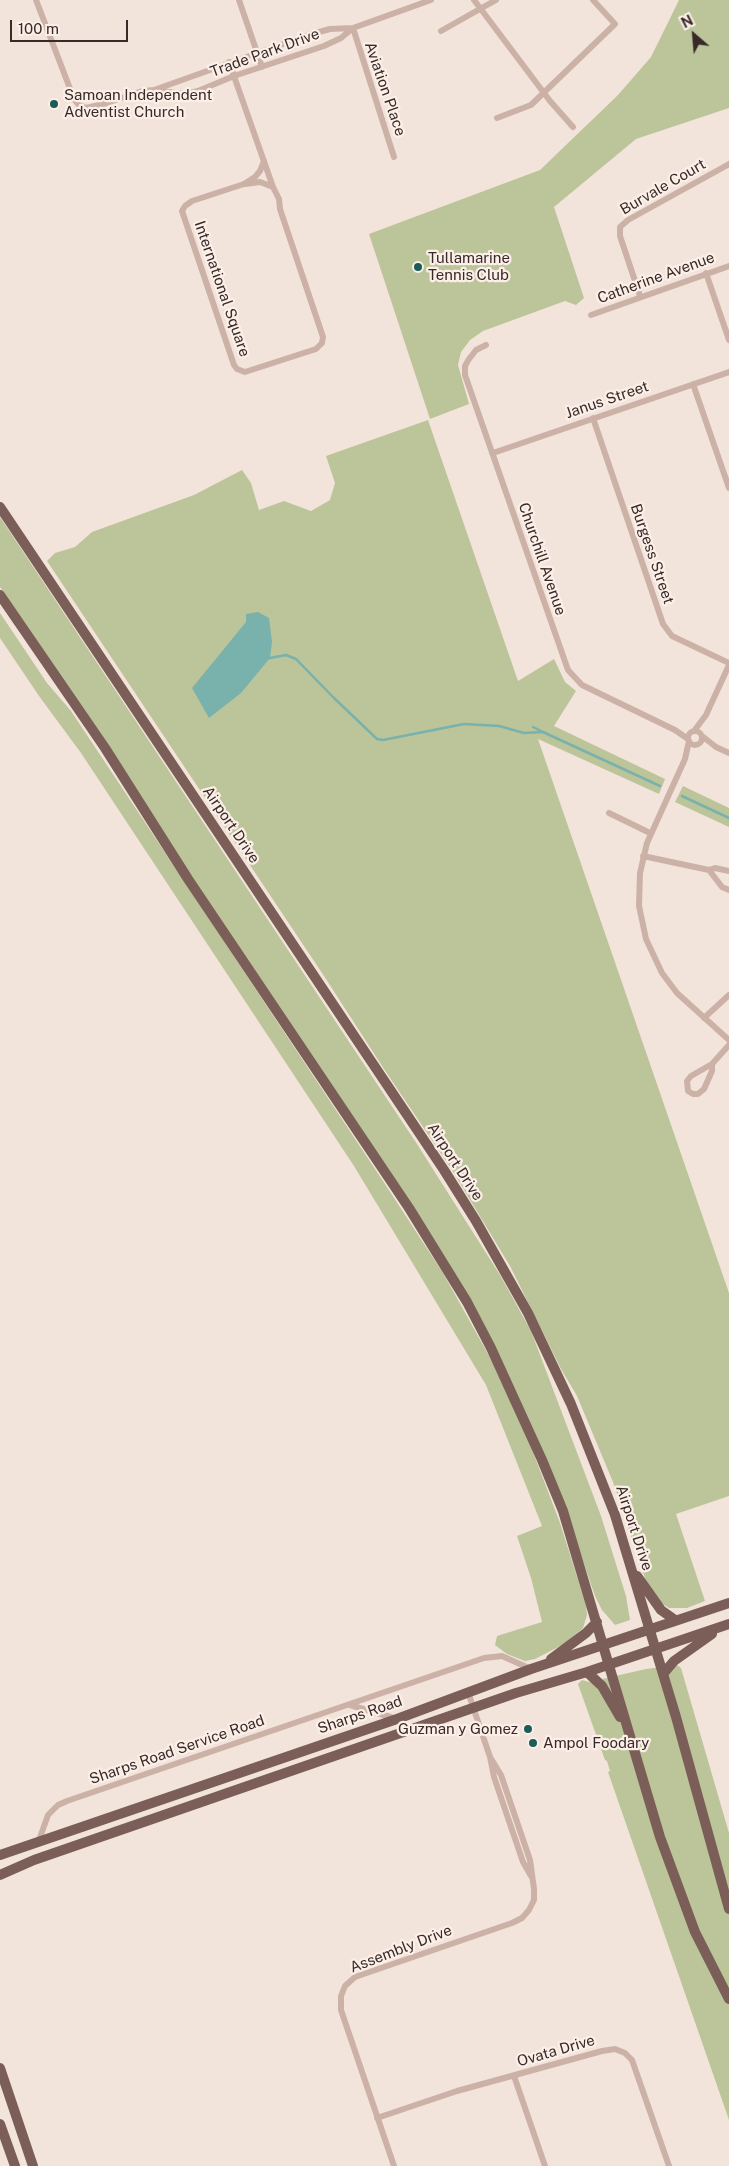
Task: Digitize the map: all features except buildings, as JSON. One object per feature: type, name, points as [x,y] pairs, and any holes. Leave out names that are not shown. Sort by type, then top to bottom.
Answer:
[{"type":"main road","name":"Airport Drive","points":[[0,507],[476,1222],[511,1281],[559,1376],[598,1468],[650,1628],[729,1909]]},
{"type":"main road","points":[[0,595],[105,748],[188,879],[380,1163],[462,1294],[491,1348],[563,1511],[660,1837],[683,1903],[719,1983],[729,1999]]},
{"type":"main road","points":[[631,1568],[661,1610],[675,1620]]},
{"type":"main road","name":"Sharps Road","points":[[0,1855],[397,1719],[531,1668],[729,1603]]},
{"type":"main road","points":[[542,1665],[582,1636],[597,1622]]},
{"type":"main road","points":[[663,1674],[674,1661],[726,1625]]},
{"type":"main road","name":"Sharps Road","points":[[0,1875],[34,1860],[473,1708],[588,1672],[726,1625]]},
{"type":"main road","points":[[588,1672],[602,1686],[628,1730]]},
{"type":"main road","points":[[0,2068],[32,2166]]},
{"type":"main road","points":[[0,2124],[15,2166]]},
{"type":"street","name":"Trade Park Drive","points":[[36,0],[74,99],[79,105],[91,107],[134,93],[154,90],[257,52],[330,29],[352,28],[431,0]]},
{"type":"street","points":[[239,0],[262,67]]},
{"type":"street","points":[[474,0],[573,127]]},
{"type":"street","points":[[442,31],[482,10],[496,0]]},
{"type":"street","points":[[496,118],[531,105],[615,24],[593,0]]},
{"type":"street","name":"Trade Park Drive","points":[[154,90],[184,94],[198,91],[234,76],[324,46],[341,38],[352,28]]},
{"type":"street","name":"Aviation Place","points":[[352,28],[394,157]]},
{"type":"street","name":"International Square","points":[[229,62],[273,187],[279,199],[280,209],[323,337],[322,343],[316,349],[245,372],[237,369],[234,365],[182,211],[184,206],[192,202],[244,184],[260,182],[273,187]]},
{"type":"street","name":"International Square","points":[[244,184],[260,171],[264,161]]},
{"type":"street","name":"Burvale Court","points":[[640,296],[620,236],[620,227],[628,220],[729,164]]},
{"type":"street","name":"Catherine Avenue","points":[[591,315],[640,296],[729,266]]},
{"type":"street","points":[[706,274],[729,340]]},
{"type":"street","name":"Churchill Avenue","points":[[486,345],[476,350],[469,359],[465,366],[465,375],[565,664],[571,675],[582,686],[675,730],[688,740],[698,744]]},
{"type":"street","name":"Janus Street","points":[[492,453],[729,372]]},
{"type":"street","points":[[694,384],[729,488]]},
{"type":"street","name":"Burgess Street","points":[[593,418],[663,624],[672,636],[729,664]]},
{"type":"street","points":[[729,664],[706,715],[698,744],[685,759],[650,834],[640,873],[639,906],[646,939],[656,962],[669,982],[677,993],[729,1040]]},
{"type":"street","points":[[685,759],[688,740],[692,731],[706,715]]},
{"type":"street","name":"Churchill Avenue","points":[[675,730],[692,731],[702,735]]},
{"type":"street","points":[[702,735],[729,753]]},
{"type":"street","points":[[698,744],[716,746]]},
{"type":"street","points":[[609,813],[650,834]]},
{"type":"street","points":[[644,856],[710,870],[714,868],[729,871]]},
{"type":"street","points":[[710,870],[722,887],[729,890]]},
{"type":"street","points":[[704,1018],[729,995]]},
{"type":"street","points":[[712,1064],[712,1071],[704,1090],[698,1094],[688,1091],[686,1081],[690,1076],[712,1064],[729,1046]]},
{"type":"street","name":"Sharps Road Service Road","points":[[38,1843],[48,1815],[58,1805],[484,1658],[502,1656],[531,1668]]},
{"type":"street","name":"Assembly Drive","points":[[394,2166],[341,2010],[340,2000],[345,1986],[355,1977],[517,1920],[526,1914],[531,1906],[534,1895],[530,1860],[500,1775],[490,1757],[468,1692]]},
{"type":"street","points":[[346,1705],[358,1706],[397,1719]]},
{"type":"street","name":"Ovata Drive","points":[[377,2118],[443,2096],[609,2049],[625,2053],[634,2066],[669,2166]]},
{"type":"street","points":[[514,2076],[545,2166]]},
{"type":"green space","points":[[679,0],[729,0],[729,108],[636,139],[554,207],[584,298],[576,305],[565,301],[483,331],[470,340],[461,352],[458,365],[469,404],[430,419],[369,234],[540,170],[618,95],[651,57]]},
{"type":"green space","points":[[428,420],[518,681],[554,659],[565,682],[576,691],[554,726],[665,779],[659,794],[538,739],[729,1293],[729,1496],[676,1514],[705,1601],[687,1608],[669,1608],[657,1600],[650,1588],[613,1482],[577,1396],[561,1369],[510,1266],[452,1170],[47,561],[55,553],[75,547],[92,532],[194,495],[242,470],[251,483],[259,510],[284,501],[311,511],[330,500],[335,483],[326,456]]},
{"type":"green space","points":[[0,517],[417,1144],[500,1275],[531,1331],[601,1516],[626,1596],[630,1620],[615,1625],[602,1610],[595,1596],[581,1555],[497,1351],[194,880],[0,587]]},
{"type":"green space","points":[[0,613],[47,683],[71,711],[381,1178],[443,1273],[488,1354],[525,1431],[560,1523],[586,1605],[587,1615],[583,1628],[564,1644],[535,1659],[525,1661],[507,1654],[495,1645],[497,1636],[542,1622],[531,1578],[517,1536],[542,1526],[486,1385],[354,1166],[81,753],[39,696],[0,638]]},
{"type":"green space","points":[[683,786],[729,808],[729,827],[675,802]]},
{"type":"green space","points":[[677,1665],[681,1668],[729,1833],[729,2120],[608,1772],[610,1771],[607,1761],[605,1760],[578,1684],[582,1680],[589,1682],[646,1669]]},
{"type":"water","points":[[258,612],[269,618],[272,642],[270,658],[241,693],[209,718],[192,688],[246,622],[246,614]]},
{"type":"waterway","points":[[270,658],[286,655],[296,659],[377,739],[383,740],[464,724],[499,726],[524,733],[543,732],[660,786]]},
{"type":"waterway","points":[[533,727],[543,732]]},
{"type":"waterway","points":[[682,796],[729,818]]},
{"type":"place","name":"Samoan Independent Adventist Church","points":[[54,104]]},
{"type":"place","name":"Tullamarine Tennis Club","points":[[418,267]]},
{"type":"place","name":"Guzman y Gomez","points":[[528,1729]]},
{"type":"place","name":"Ampol Foodary","points":[[533,1743]]}]
